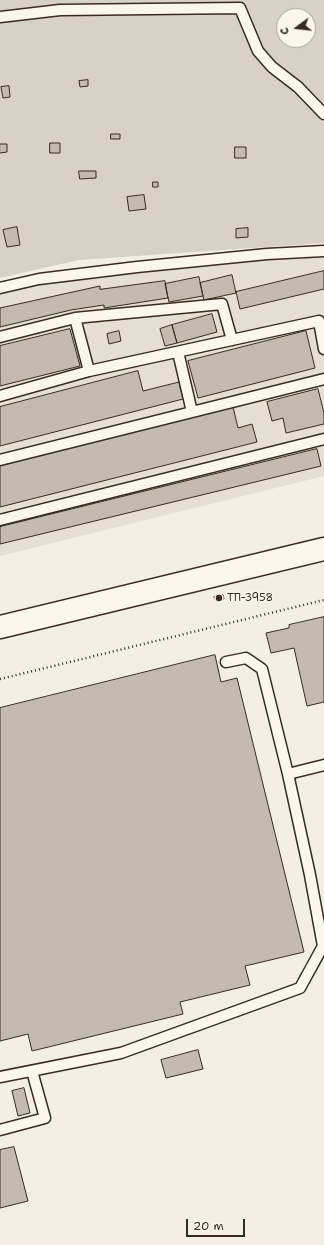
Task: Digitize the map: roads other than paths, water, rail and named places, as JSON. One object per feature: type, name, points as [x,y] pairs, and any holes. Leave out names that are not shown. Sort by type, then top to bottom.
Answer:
[{"type":"street","points":[[0,627],[324,549]]},
{"type":"lane","points":[[0,17],[60,10],[240,8],[258,51],[272,67],[298,87],[324,114]]},
{"type":"lane","points":[[0,288],[39,279],[129,268],[243,256],[324,251]]},
{"type":"lane","points":[[0,337],[75,318],[222,304],[232,340]]},
{"type":"lane","points":[[75,318],[89,371]]},
{"type":"lane","points":[[0,396],[89,371],[321,321],[324,349]]},
{"type":"lane","points":[[178,352],[192,412]]},
{"type":"lane","points":[[0,460],[324,379]]},
{"type":"lane","points":[[0,520],[324,439]]},
{"type":"lane","points":[[0,1078],[120,1053],[300,988],[322,946],[310,875],[288,774],[262,669],[246,658],[226,662]]},
{"type":"lane","points":[[288,774],[324,765]]},
{"type":"lane","points":[[0,1130],[44,1118],[32,1071]]},
{"type":"place","name":"ТП-3958","points":[[219,598]]}]
